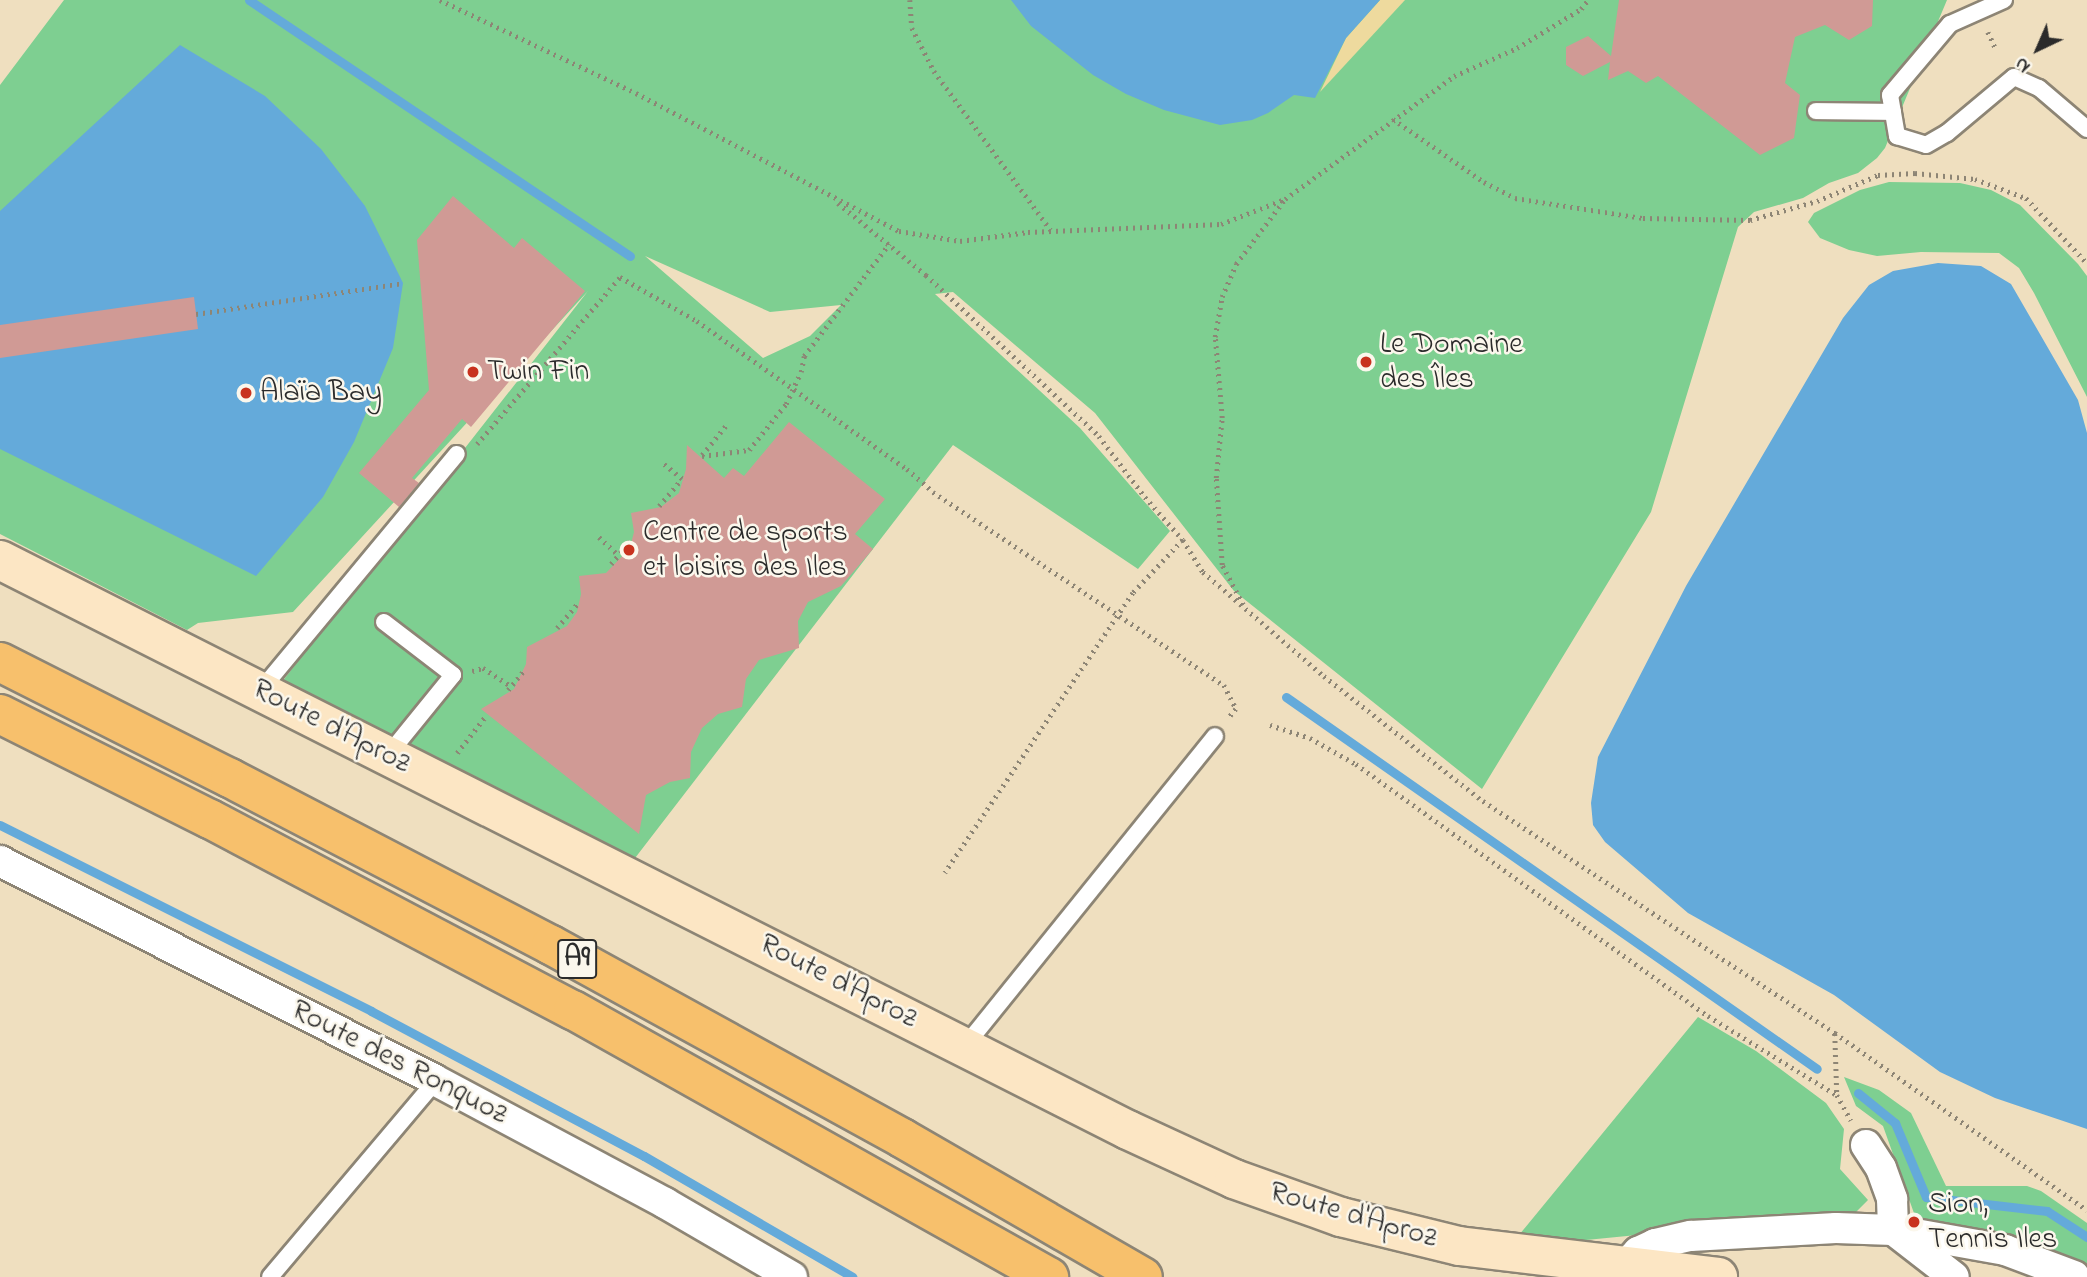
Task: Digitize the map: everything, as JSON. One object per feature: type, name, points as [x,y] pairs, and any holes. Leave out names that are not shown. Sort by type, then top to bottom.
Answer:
[{"type":"highway","name":"A9","points":[[0,662],[551,945],[902,1138],[1143,1277]]},
{"type":"highway","name":"A9","points":[[0,714],[221,825],[550,997],[1049,1277]]},
{"type":"street","name":"Route d'Aproz","points":[[0,560],[1128,1130],[1234,1179],[1298,1203],[1395,1232],[1459,1246],[1718,1277]]},
{"type":"street","name":"Route des Ronquoz","points":[[0,861],[433,1079],[665,1203],[792,1277]]},
{"type":"street","points":[[1866,1145],[1881,1168],[1892,1199],[1892,1230]]},
{"type":"street","points":[[1624,1267],[1638,1252],[1655,1244],[1691,1236],[1836,1228],[1892,1230],[2005,1250],[2074,1276]]},
{"type":"street","points":[[1892,1230],[1954,1277]]},
{"type":"lane","points":[[2004,0],[1950,24],[1890,95],[1897,136],[1926,145],[1947,134],[2014,77],[2039,88],[2087,129]]},
{"type":"lane","points":[[1816,111],[1893,112]]},
{"type":"lane","points":[[260,691],[457,454]]},
{"type":"lane","points":[[384,622],[453,675],[388,755]]},
{"type":"lane","points":[[965,1046],[1214,736]]},
{"type":"lane","points":[[270,1277],[429,1089],[433,1079]]},
{"type":"path","points":[[440,0],[636,93],[827,196],[899,231],[961,241],[1052,231],[1221,224],[1285,199],[1454,76],[1517,48],[1581,9],[1588,0]]},
{"type":"path","points":[[910,0],[912,28],[934,71],[1052,231]]},
{"type":"path","points":[[1393,119],[1484,182],[1515,198],[1643,218],[1750,220],[1817,201],[1878,175],[1915,173],[1975,179],[2026,198],[2087,263]]},
{"type":"path","points":[[827,196],[889,244],[1099,436],[1145,497],[1183,540],[1203,572],[1324,676],[1483,801],[1835,1034],[2087,1210]]},
{"type":"path","points":[[1246,609],[1222,565],[1216,478],[1222,418],[1215,337],[1222,297],[1236,264],[1285,199]]},
{"type":"path","points":[[727,424],[702,456],[749,450],[786,404],[804,356],[889,244]]},
{"type":"path","points":[[457,454],[474,449],[620,277],[697,321],[907,469],[933,492],[1117,617],[1224,685],[1236,709],[1214,736]]},
{"type":"path","points":[[196,314],[403,283]]},
{"type":"path","points":[[659,506],[682,479],[662,463]]},
{"type":"path","points":[[599,537],[618,555]]},
{"type":"path","points":[[945,873],[1117,617],[1157,565],[1183,540]]},
{"type":"path","points":[[611,564],[630,541]]},
{"type":"path","points":[[557,628],[579,602]]},
{"type":"path","points":[[453,675],[483,668],[510,688],[524,670]]},
{"type":"path","points":[[450,761],[485,718]]},
{"type":"path","points":[[1270,725],[1310,738],[1356,764],[1687,1001],[1837,1095],[1866,1145]]},
{"type":"path","points":[[1835,1034],[1837,1095]]},
{"type":"green space","points":[[64,0],[1947,0],[1885,148],[1877,158],[1858,173],[1829,183],[1803,198],[1754,212],[1738,227],[1651,512],[1482,789],[1234,591],[1095,413],[953,292],[935,294],[1080,428],[1170,531],[1138,569],[953,445],[632,862],[281,683],[588,291],[293,612],[198,623],[187,630],[0,534],[0,85]],"holes":[[[645,256],[770,312],[841,305],[810,336],[763,358]]]},
{"type":"green space","points":[[1889,182],[1960,183],[1991,190],[2020,205],[2078,264],[2087,276],[2087,397],[2019,268],[1999,253],[1921,252],[1877,256],[1849,250],[1820,238],[1808,222],[1814,213],[1860,190]]},
{"type":"green space","points":[[1698,1017],[1756,1051],[1826,1103],[1844,1129],[1840,1169],[1868,1200],[1856,1212],[1820,1217],[1576,1241],[1519,1235]]},
{"type":"green space","points":[[1844,1077],[1879,1090],[1911,1113],[1946,1186],[2027,1186],[2041,1191],[2087,1223],[2087,1277],[2014,1240],[1915,1216],[1883,1126],[1856,1106]]},
{"type":"sand","points":[[1380,0],[1405,0],[1320,92],[1346,38]]},
{"type":"water","points":[[1011,0],[1380,0],[1346,38],[1315,98],[1294,95],[1268,113],[1252,120],[1220,125],[1164,110],[1126,94],[1093,75],[1031,26]]},
{"type":"water","points":[[180,45],[265,96],[321,149],[365,206],[403,283],[393,348],[354,442],[323,497],[256,576],[0,449],[0,211]]},
{"type":"water","points":[[1938,263],[1981,266],[2011,284],[2078,400],[2087,433],[2087,1129],[1995,1098],[1940,1072],[1834,995],[1688,913],[1605,842],[1593,825],[1591,803],[1598,757],[1686,586],[1843,318],[1869,285],[1893,271]]},
{"type":"building","points":[[1619,0],[1873,0],[1872,26],[1849,40],[1825,25],[1795,37],[1785,83],[1800,95],[1794,138],[1760,155],[1658,76],[1646,83],[1628,71],[1608,80],[1610,62],[1583,76],[1566,65],[1566,47],[1588,36],[1611,56]]},
{"type":"building","name":"Alaïa Bay","points":[[453,196],[514,248],[522,238],[585,291],[471,427],[462,419],[412,478],[419,483],[399,507],[359,473],[429,390],[417,240]]},
{"type":"building","points":[[194,297],[198,329],[0,358],[0,325]]},
{"type":"building","points":[[789,422],[885,499],[855,534],[873,549],[841,586],[808,602],[798,621],[799,648],[759,660],[746,679],[742,707],[718,714],[702,728],[691,752],[690,778],[670,782],[646,795],[639,834],[481,709],[514,689],[526,664],[527,647],[567,626],[577,612],[581,594],[579,576],[606,573],[630,548],[634,532],[631,513],[661,507],[679,493],[686,469],[687,445],[724,478],[733,468],[744,476]]},
{"type":"waterway","points":[[249,0],[630,256]]},
{"type":"waterway","points":[[1286,697],[1817,1069]]},
{"type":"waterway","points":[[0,825],[371,1011],[644,1156],[853,1277]]},
{"type":"waterway","points":[[1858,1093],[1895,1123],[1926,1197],[2047,1211],[2087,1237]]},
{"type":"place","name":"Le Domaine des Îles","points":[[1366,362]]},
{"type":"place","name":"Twin Fin","points":[[473,372]]},
{"type":"place","name":"Alaïa Bay","points":[[246,393]]},
{"type":"place","name":"Centre de sports et loisirs des Iles","points":[[629,550]]},
{"type":"place","name":"Sion, Tennis Iles","points":[[1914,1222]]}]
